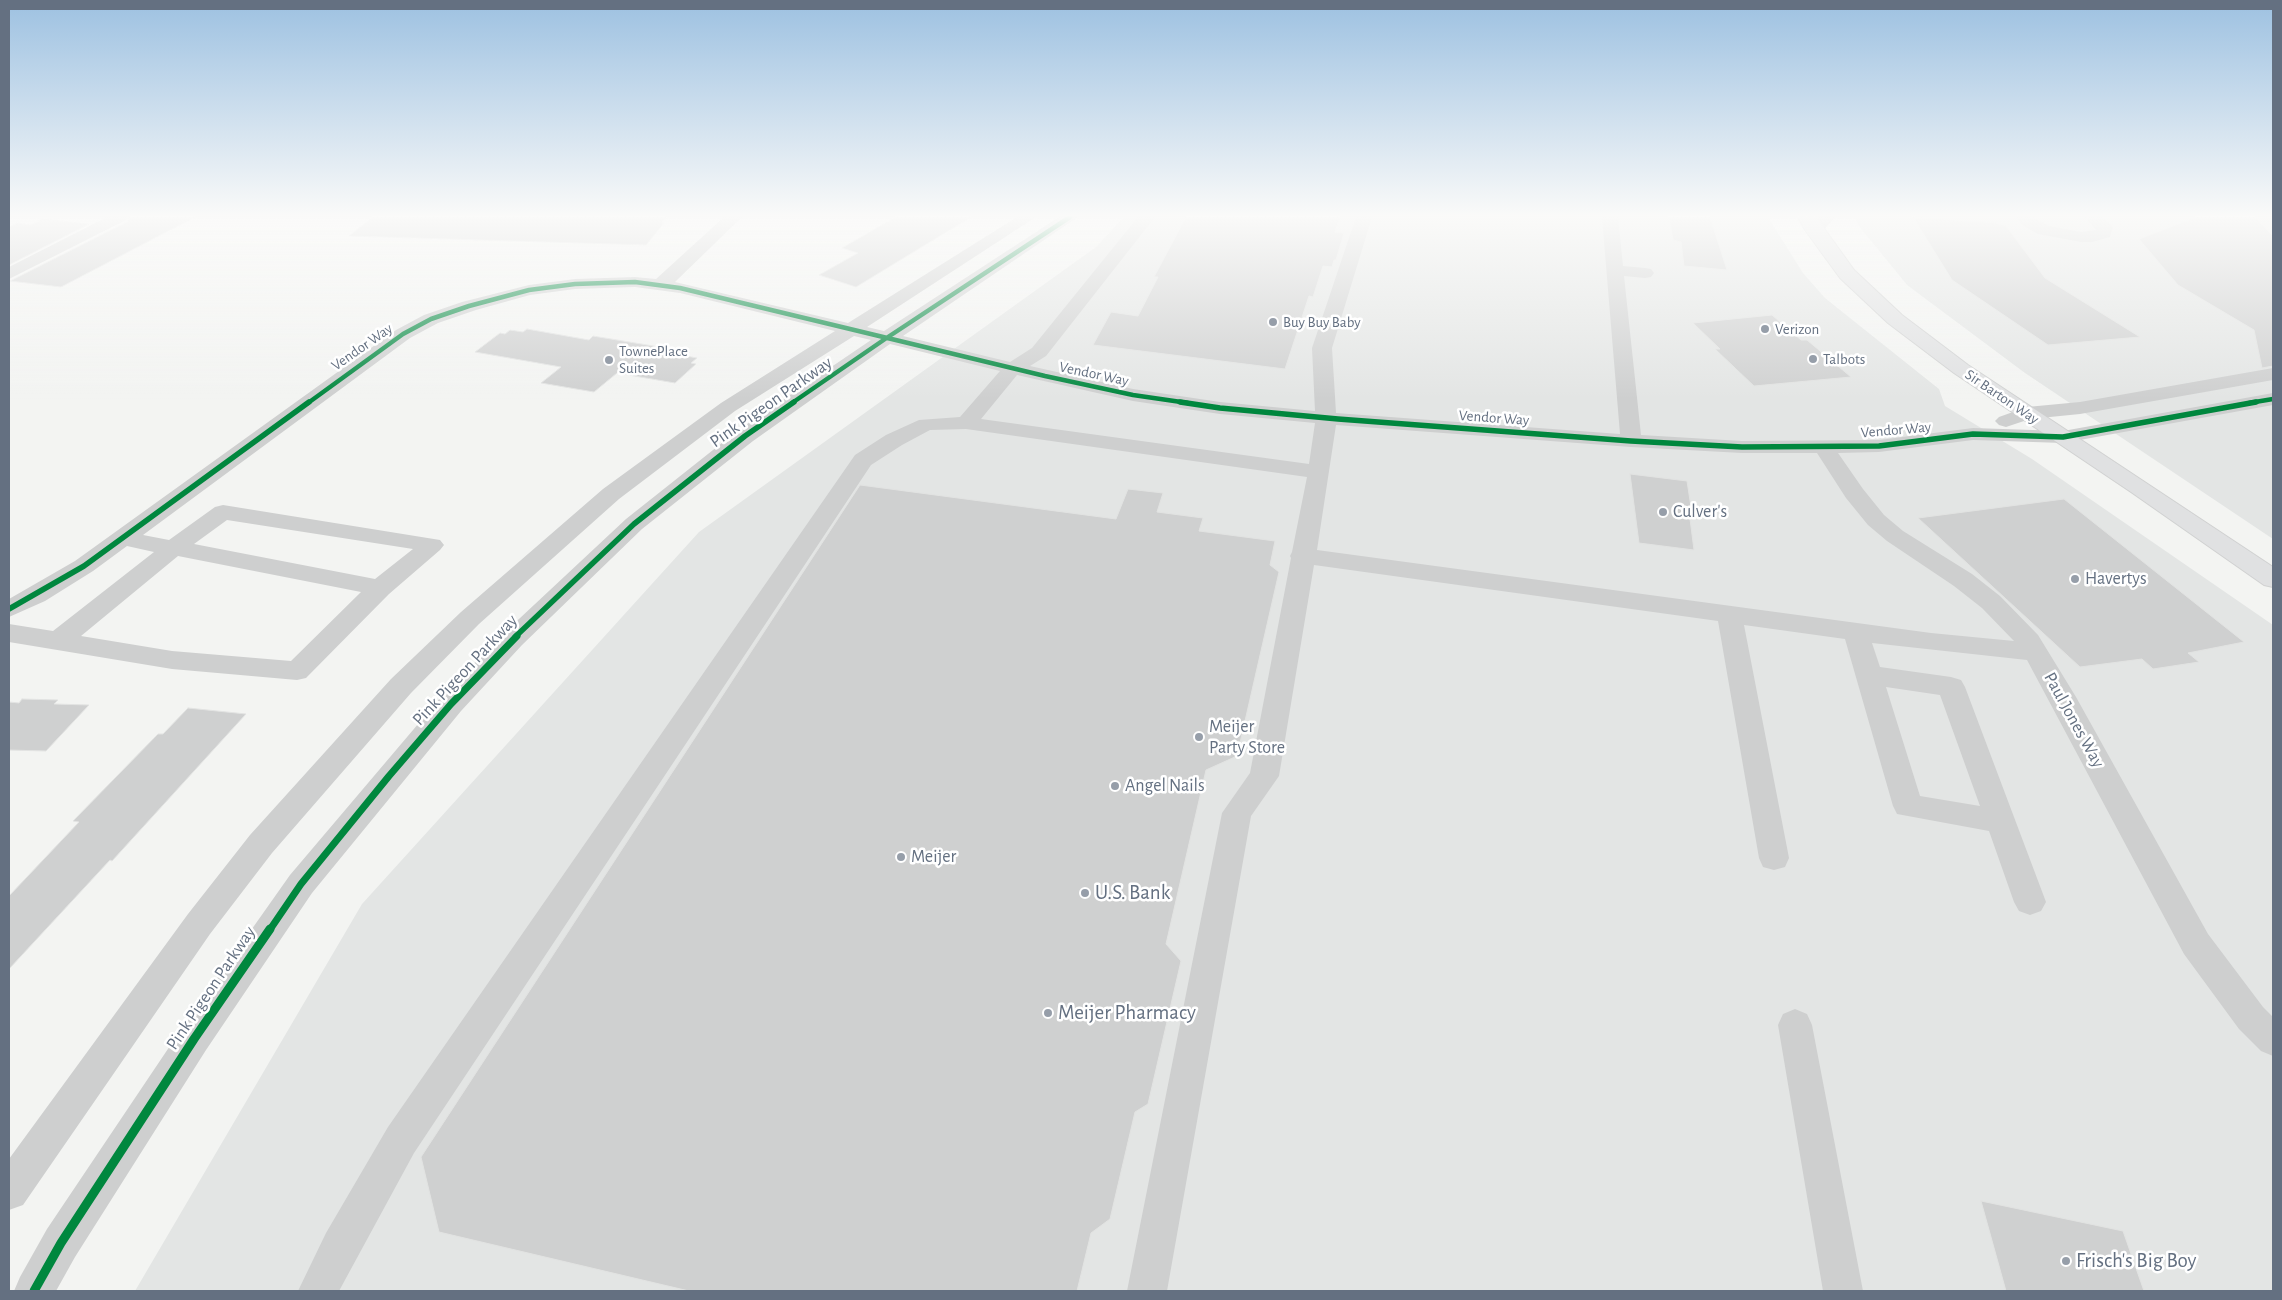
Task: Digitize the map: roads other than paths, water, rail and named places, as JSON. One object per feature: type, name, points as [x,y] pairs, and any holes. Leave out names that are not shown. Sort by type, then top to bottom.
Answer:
[{"type":"main road","name":"Sir Barton Way","points":[[1852,278],[1895,319],[1961,369],[2273,579]]},
{"type":"street","points":[[662,284],[669,278]]},
{"type":"street","name":"Pink Pigeon Parkway","points":[[9,1191],[187,940],[244,866],[334,760],[401,686],[470,618],[611,494],[728,407],[932,278]]},
{"type":"street","name":"Pink Pigeon Parkway","points":[[34,1291],[61,1243],[194,1039],[301,884],[389,776],[451,704],[513,639],[634,524],[745,436],[885,339],[978,278]]},
{"type":"street","points":[[966,423],[1013,368],[1039,352],[1098,278]]},
{"type":"street","points":[[1147,1291],[1237,813],[1264,776],[1302,556],[1319,472],[1326,418],[1322,348],[1345,278]]},
{"type":"street","points":[[1616,278],[1631,441]]},
{"type":"street","name":"Vendor Way","points":[[9,609],[36,596],[84,566],[359,364],[403,334],[431,319],[505,295],[552,286],[635,282],[662,284],[885,339],[1133,395],[1220,408],[1631,441],[1742,447],[1879,446],[1973,434],[2062,436],[2273,399]]},
{"type":"street","name":"Vendor Way","points":[[1973,434],[2027,414],[2080,408],[2273,374]]},
{"type":"street","points":[[318,1291],[340,1247],[401,1140],[863,460],[894,440],[926,424],[966,423],[1319,472]]},
{"type":"street","name":"Paul Jones Way","points":[[1823,446],[1854,493],[1876,520],[1895,536],[1963,580],[1991,602],[2014,624],[2036,652],[2196,944],[2251,1018],[2273,1040]]},
{"type":"street","points":[[9,633],[172,660],[297,671],[380,588],[432,545],[223,512],[172,549],[58,641]]},
{"type":"street","points":[[122,538],[380,588]]},
{"type":"street","points":[[1302,556],[1855,630],[1931,642],[2036,652]]},
{"type":"street","points":[[1729,613],[1774,858]]},
{"type":"street","points":[[1855,630],[1908,806],[2000,821]]},
{"type":"street","points":[[1869,675],[1951,687],[2030,902]]},
{"type":"street","points":[[1795,1024],[1843,1291]]},
{"type":"place","name":"Buy Buy Baby","points":[[1273,322]]},
{"type":"place","name":"Verizon","points":[[1765,329]]},
{"type":"place","name":"Talbots","points":[[1813,359]]},
{"type":"place","name":"TownePlace Suites","points":[[609,360]]},
{"type":"place","name":"Culver's","points":[[1663,512]]},
{"type":"place","name":"Havertys","points":[[2075,579]]},
{"type":"place","name":"Meijer Party Store","points":[[1199,737]]},
{"type":"place","name":"Angel Nails","points":[[1115,786]]},
{"type":"place","name":"Meijer","points":[[901,857]]},
{"type":"place","name":"U.S. Bank","points":[[1085,893]]},
{"type":"place","name":"Meijer Pharmacy","points":[[1048,1013]]},
{"type":"place","name":"Frisch's Big Boy","points":[[2066,1261]]}]
